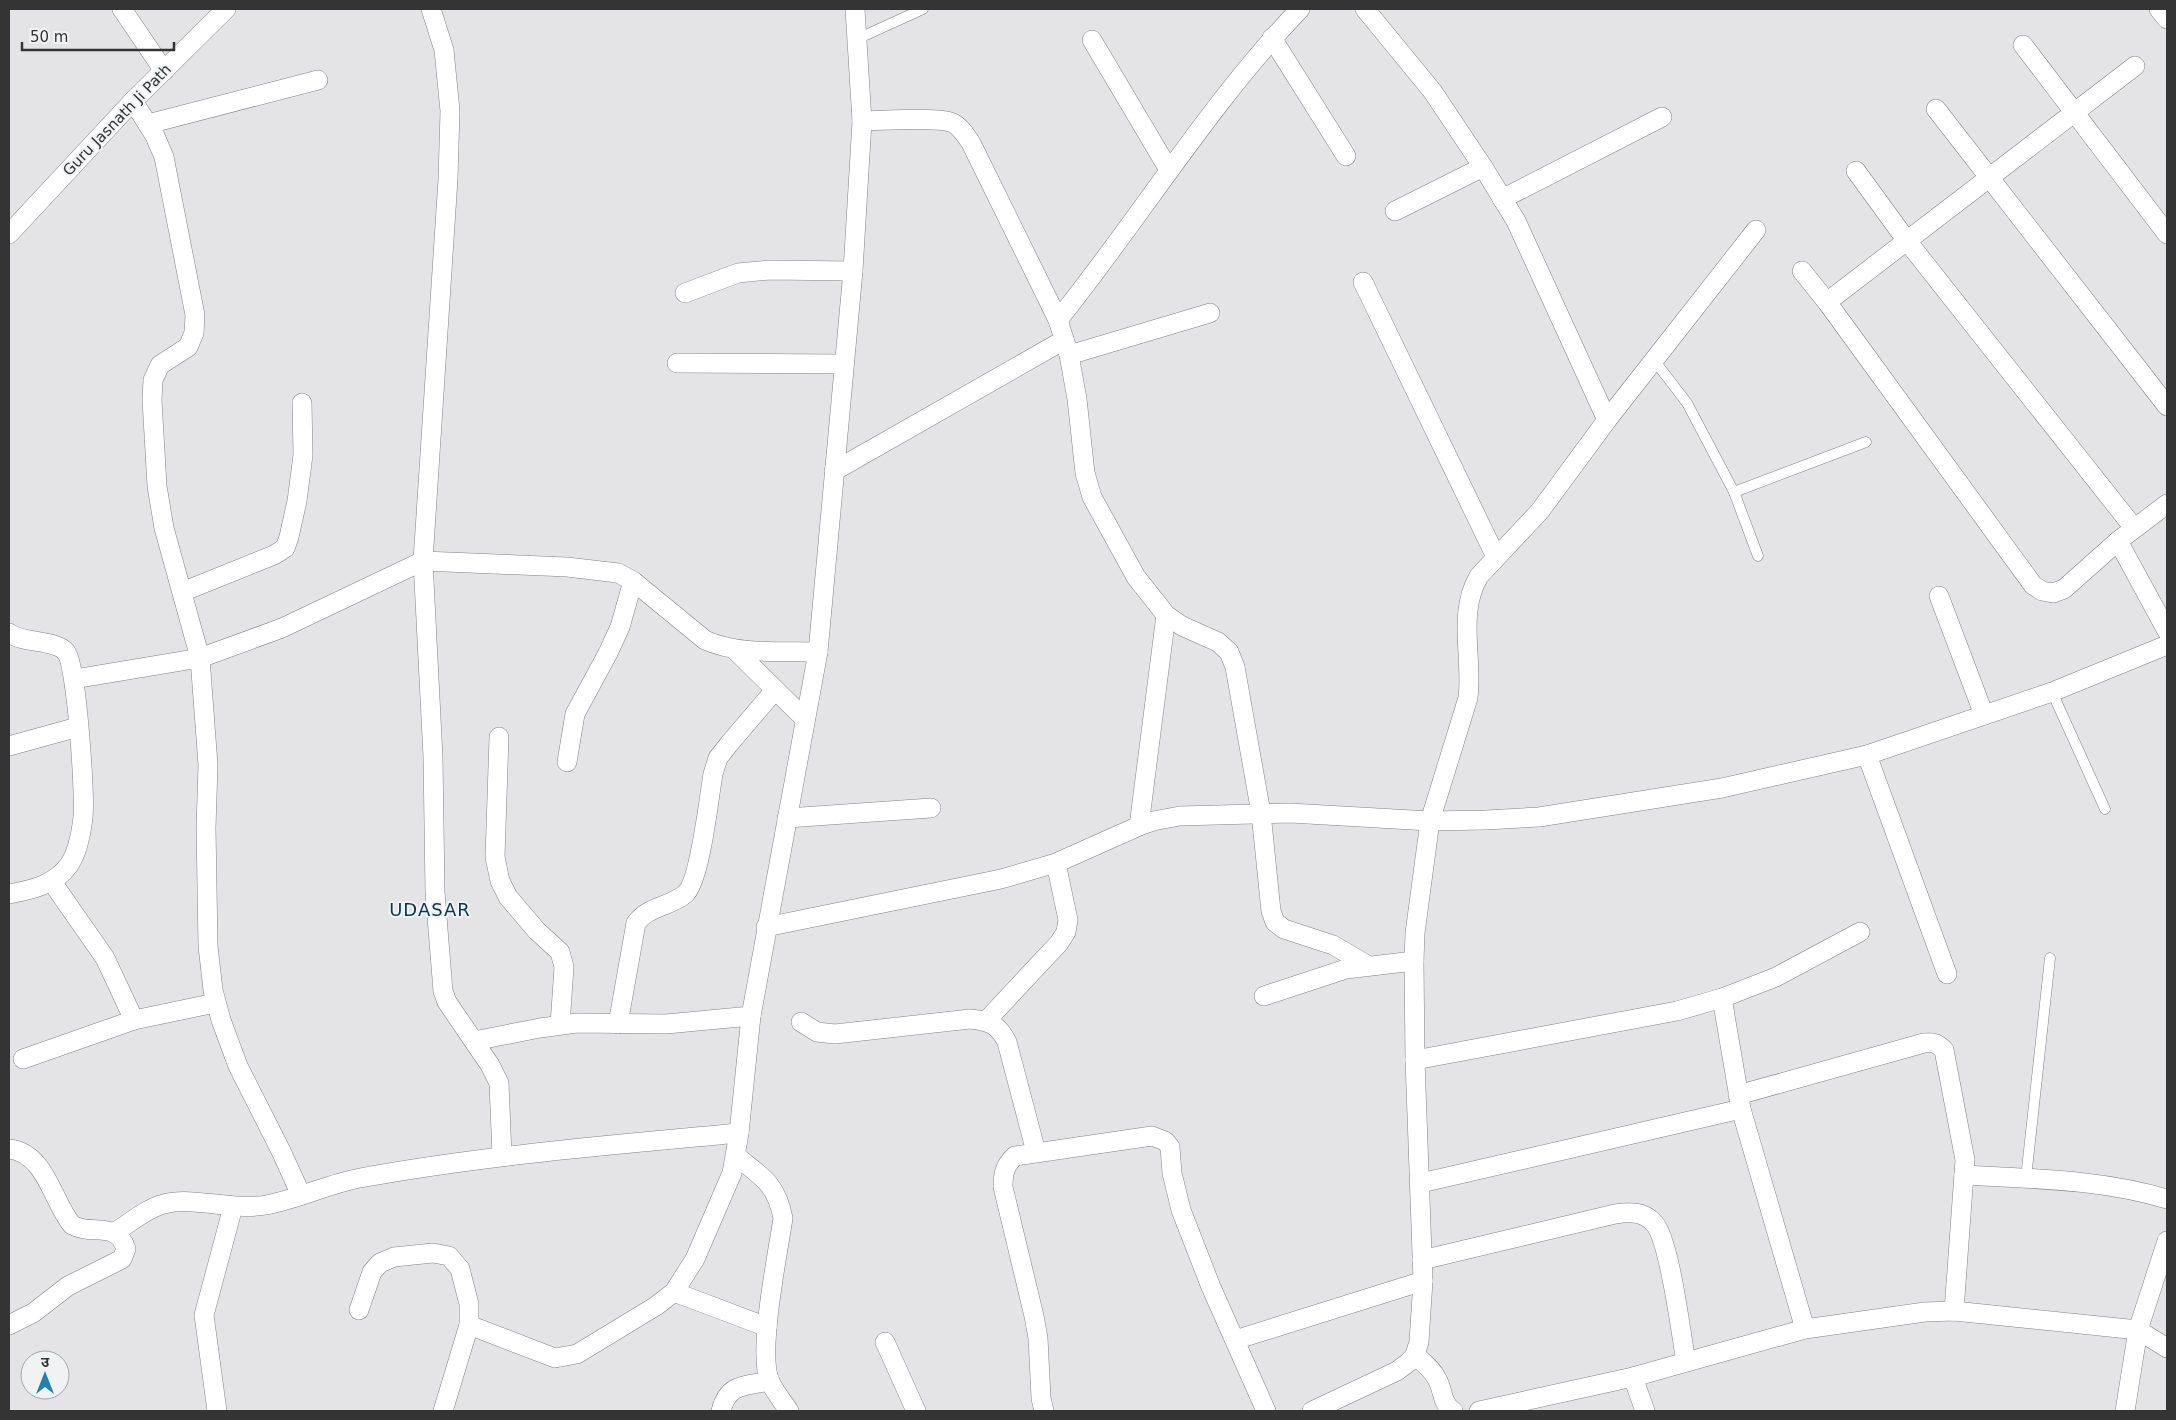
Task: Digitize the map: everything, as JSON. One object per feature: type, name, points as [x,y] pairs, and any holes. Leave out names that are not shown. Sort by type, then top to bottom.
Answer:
[{"type":"street","points":[[122,9],[164,71]]},
{"type":"street","name":"Guru Jasnath Ji Path","points":[[9,234],[133,101],[226,9]]},
{"type":"street","points":[[431,9],[444,50],[450,111],[447,199],[423,561],[433,757],[435,892],[443,991],[447,1002],[490,1065],[499,1083],[502,1156]]},
{"type":"street","points":[[469,1325],[555,1358],[577,1354],[656,1306],[674,1292],[695,1259],[724,1194],[736,1156],[750,1016],[818,652],[853,271],[862,121],[855,9]]},
{"type":"street","points":[[1058,320],[1087,284],[1209,115],[1272,38],[1300,9]]},
{"type":"street","points":[[1365,9],[1433,92],[1483,166],[1516,222],[1608,420]]},
{"type":"street","points":[[2159,9],[2167,19]]},
{"type":"street","points":[[1272,38],[1346,156]]},
{"type":"street","points":[[1092,40],[1169,170]]},
{"type":"street","points":[[2023,45],[2167,234]]},
{"type":"street","points":[[1828,302],[2135,66]]},
{"type":"street","points":[[148,124],[318,80]]},
{"type":"street","points":[[133,101],[148,124],[164,157],[195,316],[194,333],[188,347],[160,365],[153,380],[152,400],[157,486],[164,528],[200,658],[208,765],[206,828],[208,946],[215,1003],[238,1066],[301,1195]]},
{"type":"street","points":[[1936,109],[2167,406]]},
{"type":"street","points":[[1502,199],[1662,117]]},
{"type":"street","points":[[862,121],[939,120],[951,122],[959,127],[971,144],[1058,320],[1077,399],[1085,473],[1092,497],[1136,577],[1166,615],[1182,626],[1218,642],[1229,652],[1234,667],[1261,814],[1271,911],[1275,922],[1284,930],[1333,945],[1367,965]]},
{"type":"street","points":[[1395,211],[1483,166]]},
{"type":"street","points":[[1856,171],[1907,241],[2134,528]]},
{"type":"street","points":[[1312,1411],[1397,1371],[1415,1355],[1419,1342],[1423,1281],[1415,1060],[1414,961],[1430,821],[1468,698],[1470,677],[1467,616],[1470,596],[1479,576],[1540,510],[1756,230]]},
{"type":"street","points":[[685,293],[738,273],[769,270],[853,271]]},
{"type":"street","points":[[1802,271],[1828,302],[2033,585],[2042,591],[2053,593],[2064,589],[2118,541],[2167,504]]},
{"type":"street","points":[[1363,282],[1496,557]]},
{"type":"street","points":[[834,471],[1066,348],[1210,313]]},
{"type":"street","points":[[677,363],[844,364]]},
{"type":"street","points":[[182,592],[274,555],[285,548],[290,537],[297,501],[303,454],[302,403]]},
{"type":"street","points":[[2118,541],[2167,631]]},
{"type":"street","points":[[74,679],[200,658],[282,628],[423,561],[567,567],[618,573],[633,581],[705,640],[718,646],[734,649],[818,652]]},
{"type":"street","points":[[567,762],[575,714],[620,627],[633,581]]},
{"type":"street","points":[[1939,596],[1984,715]]},
{"type":"street","points":[[1139,826],[1166,615]]},
{"type":"street","points":[[9,633],[14,637],[54,645],[64,650],[70,657],[74,679],[83,783],[83,818],[78,845],[68,866],[52,882],[25,892],[9,894]]},
{"type":"street","points":[[766,927],[1001,879],[1056,863],[1153,821],[1180,816],[1261,814],[1430,821],[1539,816],[1722,788],[1867,755],[2052,692],[2167,645]]},
{"type":"street","points":[[734,649],[805,720]]},
{"type":"street","points":[[618,1024],[636,923],[641,916],[677,899],[692,887],[713,774],[718,758],[775,690]]},
{"type":"street","points":[[9,746],[78,727]]},
{"type":"street","points":[[499,737],[495,857],[500,881],[508,897],[537,931],[560,952],[564,968],[560,1026]]},
{"type":"street","points":[[1867,755],[1947,974]]},
{"type":"street","points":[[787,818],[931,808]]},
{"type":"street","points":[[986,1021],[1059,943],[1066,932],[1068,920],[1056,863]]},
{"type":"street","points":[[52,882],[105,958],[134,1020]]},
{"type":"street","points":[[1415,1060],[1677,1011],[1722,998],[1776,977],[1860,932]]},
{"type":"street","points":[[1264,996],[1346,969],[1367,965],[1414,961]]},
{"type":"street","points":[[1722,998],[1740,1102],[1805,1329]]},
{"type":"street","points":[[23,1059],[134,1020],[215,1003]]},
{"type":"street","points":[[474,1041],[577,1023],[666,1024],[750,1016]]},
{"type":"street","points":[[801,1022],[817,1032],[834,1034],[970,1019],[986,1021],[1000,1029],[1007,1042],[1036,1152]]},
{"type":"street","points":[[1420,1183],[1740,1102],[1924,1044],[1938,1044],[1944,1050],[1965,1160],[1954,1311]]},
{"type":"street","points":[[9,1149],[21,1152],[31,1158],[40,1169],[72,1225],[78,1228],[116,1232],[158,1206],[167,1203],[183,1202],[234,1207],[267,1205],[358,1179],[502,1156],[739,1133]]},
{"type":"street","points":[[1044,1411],[1041,1398],[1038,1338],[1008,1206],[1003,1175],[1007,1164],[1015,1156],[1152,1136],[1165,1141],[1170,1147],[1172,1173],[1181,1210],[1211,1287],[1266,1411]]},
{"type":"street","points":[[736,1156],[770,1184],[780,1200],[783,1218],[767,1327],[766,1362],[770,1381],[789,1411]]},
{"type":"street","points":[[1964,1175],[2102,1184],[2133,1189],[2167,1199]]},
{"type":"street","points":[[216,1411],[204,1315],[234,1207]]},
{"type":"street","points":[[1422,1260],[1615,1214],[1637,1212],[1654,1223],[1664,1242],[1686,1362]]},
{"type":"street","points":[[9,1324],[33,1314],[68,1286],[122,1258],[126,1249],[123,1239],[116,1232]]},
{"type":"street","points":[[2125,1411],[2138,1330],[2167,1241]]},
{"type":"street","points":[[359,1310],[372,1272],[380,1263],[394,1257],[433,1253],[449,1256],[460,1269],[469,1304],[469,1325],[443,1411]]},
{"type":"street","points":[[1235,1340],[1423,1281]]},
{"type":"street","points":[[674,1292],[767,1327]]},
{"type":"street","points":[[1479,1411],[1633,1377],[1805,1329],[1925,1312],[1954,1311],[2138,1330],[2167,1348]]},
{"type":"street","points":[[885,1342],[916,1411]]},
{"type":"street","points":[[1415,1355],[1430,1368],[1438,1380],[1445,1406],[1452,1411]]},
{"type":"street","points":[[1633,1377],[1645,1411]]},
{"type":"street","points":[[721,1411],[724,1398],[735,1388],[770,1381]]},
{"type":"lane","points":[[856,39],[923,9]]},
{"type":"lane","points":[[1654,360],[1687,403],[1734,492],[1758,556]]},
{"type":"lane","points":[[1734,492],[1866,442]]},
{"type":"lane","points":[[2052,692],[2105,809]]},
{"type":"lane","points":[[2026,1178],[2050,958]]},
{"type":"district","name":"UDASAR","points":[[430,910]]}]
